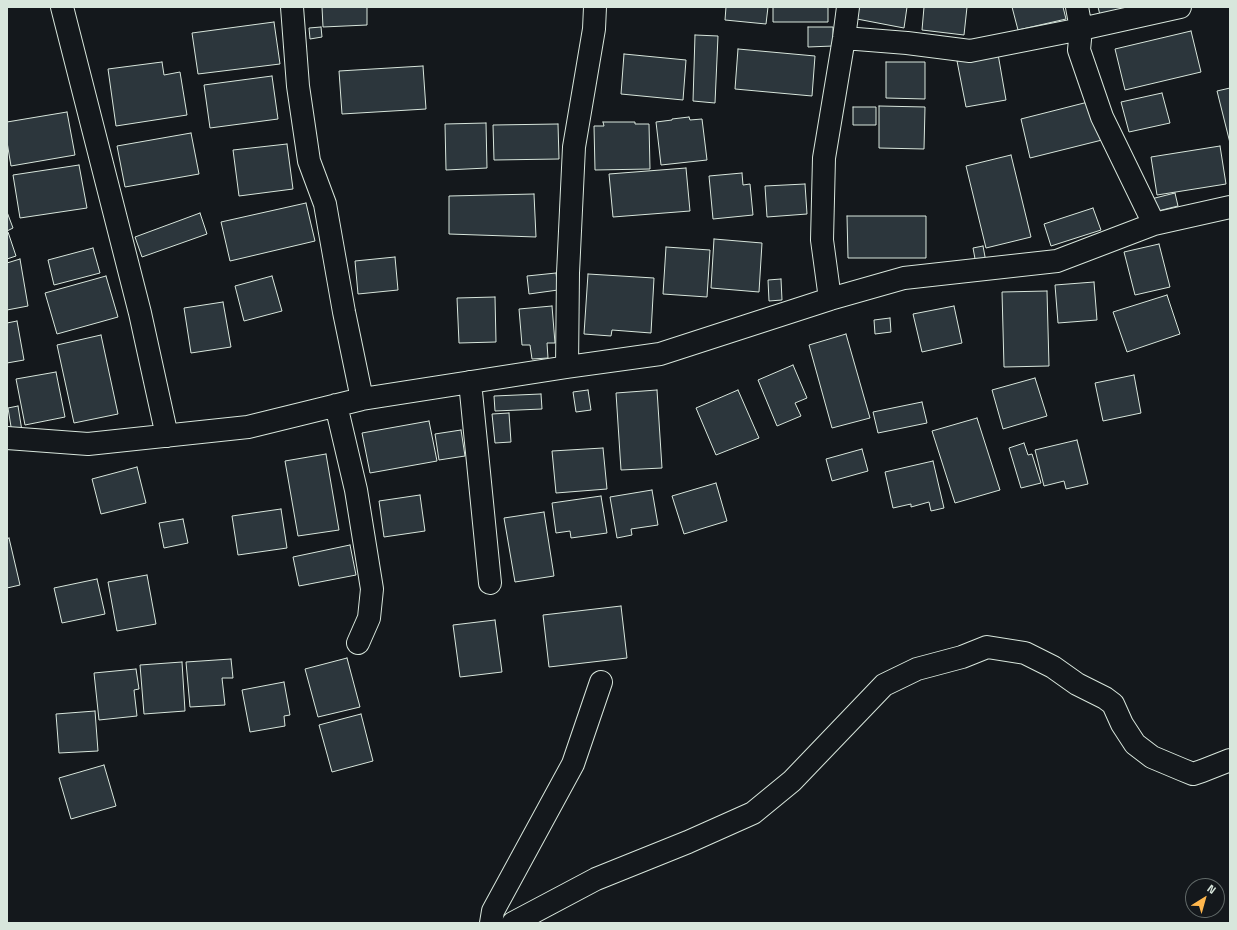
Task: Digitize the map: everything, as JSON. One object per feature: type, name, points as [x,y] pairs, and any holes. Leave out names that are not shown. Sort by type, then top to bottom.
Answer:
[{"type":"street","points":[[62,7],[140,313],[167,436]]},
{"type":"street","points":[[292,7],[298,86],[309,161],[325,204],[344,312],[362,399]]},
{"type":"street","points":[[567,367],[568,273],[574,147],[594,29],[595,7]]},
{"type":"street","points":[[830,299],[822,240],[824,158],[848,7]]},
{"type":"street","points":[[1077,7],[1081,29],[1079,50],[1102,116],[1154,224]]},
{"type":"street","points":[[844,38],[907,43],[970,51],[1081,29],[1180,7]]},
{"type":"street","points":[[7,438],[88,444],[248,427],[362,399],[660,354],[830,299],[904,278],[1057,261],[1154,224],[1230,206]]},
{"type":"street","points":[[470,382],[490,583]]},
{"type":"street","points":[[336,406],[356,490],[372,589],[368,618],[358,644]]},
{"type":"street","points":[[513,923],[596,879],[688,842],[753,812],[792,781],[884,685],[917,669],[962,657],[987,647],[1025,653],[1053,667],[1077,684],[1105,698],[1113,704],[1122,724],[1135,744],[1152,757],[1193,774],[1230,760]]},
{"type":"street","points":[[491,923],[493,911],[573,764],[601,682]]},
{"type":"building","points":[[322,7],[367,7],[367,25],[323,27]]},
{"type":"building","points":[[726,7],[768,7],[766,24],[725,20]]},
{"type":"building","points":[[773,7],[828,7],[828,22],[773,22]]},
{"type":"building","points":[[859,7],[907,7],[904,28],[857,19]]},
{"type":"building","points":[[924,7],[967,7],[964,35],[922,30]]},
{"type":"building","points":[[1012,7],[1063,7],[1066,19],[1018,30]]},
{"type":"building","points":[[1098,7],[1135,7],[1100,15]]},
{"type":"building","points":[[274,22],[280,64],[198,74],[192,33]]},
{"type":"building","points":[[321,27],[322,37],[310,39],[309,28]]},
{"type":"building","points":[[808,27],[833,27],[833,46],[808,47]]},
{"type":"building","points":[[1191,31],[1201,72],[1125,90],[1115,49]]},
{"type":"building","points":[[695,35],[718,36],[715,103],[693,101]]},
{"type":"building","points":[[738,49],[815,56],[812,96],[735,89]]},
{"type":"building","points":[[624,54],[686,60],[683,100],[621,94]]},
{"type":"building","points":[[998,54],[1006,100],[966,107],[957,61]]},
{"type":"building","points":[[162,62],[164,75],[180,72],[187,115],[116,126],[108,69]]},
{"type":"building","points":[[886,62],[925,62],[925,99],[886,98]]},
{"type":"building","points":[[423,66],[426,109],[342,114],[339,71]]},
{"type":"building","points":[[272,76],[278,119],[210,128],[204,85]]},
{"type":"building","points":[[1230,88],[1230,143],[1217,91]]},
{"type":"building","points":[[1162,93],[1170,123],[1129,132],[1121,102]]},
{"type":"building","points":[[1092,101],[1102,140],[1030,158],[1021,119]]},
{"type":"building","points":[[879,106],[925,107],[924,149],[879,148]]},
{"type":"building","points":[[853,107],[876,107],[876,125],[853,125]]},
{"type":"building","points":[[67,112],[75,155],[11,166],[7,142],[7,122]]},
{"type":"building","points":[[689,117],[690,120],[702,119],[707,160],[661,165],[656,122]]},
{"type":"building","points":[[603,122],[635,122],[635,124],[649,124],[650,169],[595,170],[594,126],[604,126]]},
{"type":"building","points":[[486,123],[487,168],[446,170],[445,124]]},
{"type":"building","points":[[558,124],[559,159],[494,160],[493,125]]},
{"type":"building","points":[[191,133],[199,174],[125,187],[117,146]]},
{"type":"building","points":[[287,144],[293,189],[239,196],[233,150]]},
{"type":"building","points":[[1220,146],[1226,184],[1157,195],[1151,157]]},
{"type":"building","points":[[1011,155],[1031,237],[986,248],[966,166]]},
{"type":"building","points":[[79,165],[87,208],[20,218],[13,175]]},
{"type":"building","points":[[686,168],[690,211],[613,217],[609,174]]},
{"type":"building","points":[[742,173],[743,185],[750,184],[753,215],[713,219],[709,176]]},
{"type":"building","points":[[805,184],[807,214],[767,217],[765,186]]},
{"type":"building","points":[[1175,193],[1178,206],[1154,212],[1151,199]]},
{"type":"building","points":[[534,194],[536,237],[449,234],[449,196]]},
{"type":"building","points":[[306,203],[315,241],[230,261],[221,222]]},
{"type":"building","points":[[1093,208],[1101,230],[1051,246],[1044,224]]},
{"type":"building","points":[[7,212],[13,228],[7,231]]},
{"type":"building","points":[[200,213],[207,234],[142,257],[135,237]]},
{"type":"building","points":[[847,216],[926,216],[926,258],[848,258]]},
{"type":"building","points":[[7,232],[16,256],[7,259]]},
{"type":"building","points":[[714,239],[762,243],[759,292],[711,288]]},
{"type":"building","points":[[1159,244],[1170,287],[1135,295],[1124,252]]},
{"type":"building","points":[[983,246],[986,262],[976,264],[973,248]]},
{"type":"building","points":[[666,247],[710,250],[707,297],[663,294]]},
{"type":"building","points":[[93,248],[100,273],[54,285],[48,260]]},
{"type":"building","points":[[395,257],[398,290],[358,294],[355,261]]},
{"type":"building","points":[[20,259],[28,306],[7,310],[7,263]]},
{"type":"building","points":[[556,273],[558,290],[529,294],[527,276]]},
{"type":"building","points":[[588,274],[654,278],[651,333],[612,330],[611,336],[584,334]]},
{"type":"building","points":[[106,276],[118,317],[57,334],[45,293]]},
{"type":"building","points":[[272,276],[282,311],[244,321],[235,286]]},
{"type":"building","points":[[781,279],[782,300],[769,301],[768,280]]},
{"type":"building","points":[[1094,282],[1097,320],[1058,323],[1055,285]]},
{"type":"building","points":[[1047,291],[1049,366],[1004,367],[1002,292]]},
{"type":"building","points":[[1167,295],[1180,334],[1127,352],[1113,312]]},
{"type":"building","points":[[495,297],[496,342],[459,343],[457,298]]},
{"type":"building","points":[[223,302],[231,347],[191,353],[184,308]]},
{"type":"building","points":[[552,306],[555,343],[547,343],[548,358],[532,359],[530,345],[522,345],[519,309]]},
{"type":"building","points":[[954,306],[962,343],[922,352],[913,314]]},
{"type":"building","points":[[890,318],[891,332],[875,334],[874,320]]},
{"type":"building","points":[[17,321],[24,360],[7,363],[7,323]]},
{"type":"building","points":[[846,334],[870,418],[832,428],[809,345]]},
{"type":"building","points":[[101,335],[118,414],[74,423],[57,345]]},
{"type":"building","points":[[793,365],[807,398],[795,403],[801,416],[777,426],[758,380]]},
{"type":"building","points":[[56,372],[65,417],[25,425],[16,379]]},
{"type":"building","points":[[1134,375],[1141,413],[1103,421],[1095,383]]},
{"type":"building","points":[[1035,378],[1047,416],[1003,429],[992,390]]},
{"type":"building","points":[[588,390],[591,410],[576,412],[573,392]]},
{"type":"building","points":[[657,390],[662,468],[621,470],[616,393]]},
{"type":"building","points":[[738,390],[759,438],[716,455],[696,408]]},
{"type":"building","points":[[541,394],[542,409],[495,411],[494,396]]},
{"type":"building","points":[[922,402],[927,423],[878,433],[873,412]]},
{"type":"building","points":[[18,406],[22,431],[12,433],[8,408]]},
{"type":"building","points":[[509,413],[511,442],[495,443],[492,414]]},
{"type":"building","points":[[977,418],[1000,490],[955,503],[932,431]]},
{"type":"building","points":[[429,421],[437,461],[370,473],[362,433]]},
{"type":"building","points":[[461,430],[465,456],[439,460],[435,434]]},
{"type":"building","points":[[1077,440],[1088,484],[1066,489],[1064,481],[1044,486],[1035,450]]},
{"type":"building","points":[[1024,443],[1028,455],[1032,454],[1041,483],[1021,488],[1009,448]]},
{"type":"building","points":[[603,448],[607,489],[556,493],[552,451]]},
{"type":"building","points":[[862,449],[868,471],[832,481],[826,459]]},
{"type":"building","points":[[326,454],[339,530],[298,536],[285,461]]},
{"type":"building","points":[[933,461],[944,508],[931,511],[929,502],[911,507],[911,504],[893,508],[885,472]]},
{"type":"building","points":[[137,467],[146,503],[101,514],[92,479]]},
{"type":"building","points":[[716,483],[727,521],[684,534],[672,496]]},
{"type":"building","points":[[652,490],[658,525],[631,529],[632,535],[617,538],[610,497]]},
{"type":"building","points":[[420,495],[425,531],[384,537],[379,501]]},
{"type":"building","points":[[601,496],[607,533],[571,538],[570,531],[556,533],[552,503]]},
{"type":"building","points":[[281,509],[287,548],[238,555],[232,516]]},
{"type":"building","points":[[544,512],[554,576],[515,582],[504,518]]},
{"type":"building","points":[[183,519],[188,543],[164,548],[159,523]]},
{"type":"building","points":[[9,538],[20,585],[7,588],[7,539]]},
{"type":"building","points":[[350,545],[356,575],[299,586],[293,557]]},
{"type":"building","points":[[147,575],[156,624],[117,631],[108,582]]},
{"type":"building","points":[[97,579],[105,614],[62,623],[54,588]]},
{"type":"building","points":[[621,606],[627,658],[549,667],[543,615]]},
{"type":"building","points":[[495,620],[502,672],[460,677],[453,625]]},
{"type":"building","points":[[347,658],[360,707],[318,717],[305,669]]},
{"type":"building","points":[[231,659],[233,678],[222,678],[225,705],[190,707],[186,662]]},
{"type":"building","points":[[182,662],[185,711],[144,714],[140,665]]},
{"type":"building","points":[[136,669],[139,689],[134,690],[137,716],[99,720],[94,673]]},
{"type":"building","points":[[284,682],[290,715],[284,716],[285,726],[250,732],[242,690]]},
{"type":"building","points":[[95,711],[98,751],[59,753],[56,714]]},
{"type":"building","points":[[361,714],[373,761],[332,772],[319,725]]},
{"type":"building","points":[[104,765],[116,806],[71,819],[59,778]]}]
